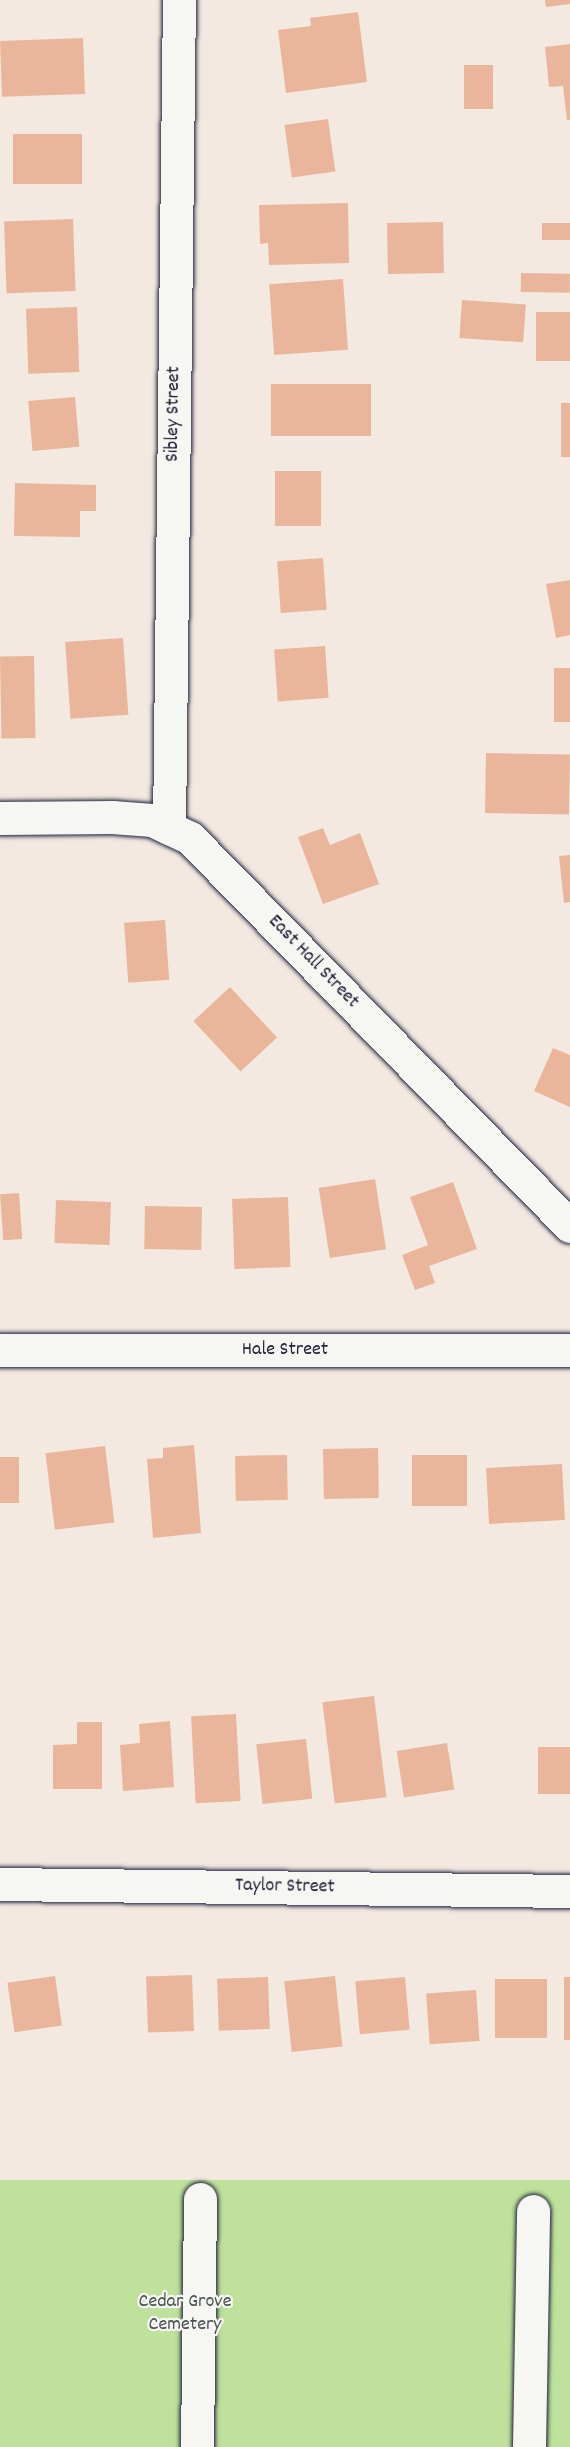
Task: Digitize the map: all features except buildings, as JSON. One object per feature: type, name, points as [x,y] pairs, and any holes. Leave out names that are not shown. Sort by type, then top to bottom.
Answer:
[{"type":"street","name":"Sibley Street","points":[[170,828],[179,0]]},
{"type":"street","name":"East Hall Street","points":[[0,818],[112,817],[152,820],[190,838],[570,1226]]},
{"type":"street","name":"Hale Street","points":[[0,1350],[570,1350]]},
{"type":"street","name":"Taylor Street","points":[[0,1884],[570,1891]]},
{"type":"street","points":[[197,2447],[200,2199]]},
{"type":"street","points":[[529,2447],[532,2211]]},
{"type":"green space","name":"Cedar Grove Cemetery","points":[[0,2180],[570,2180],[570,2447],[0,2447]]}]
